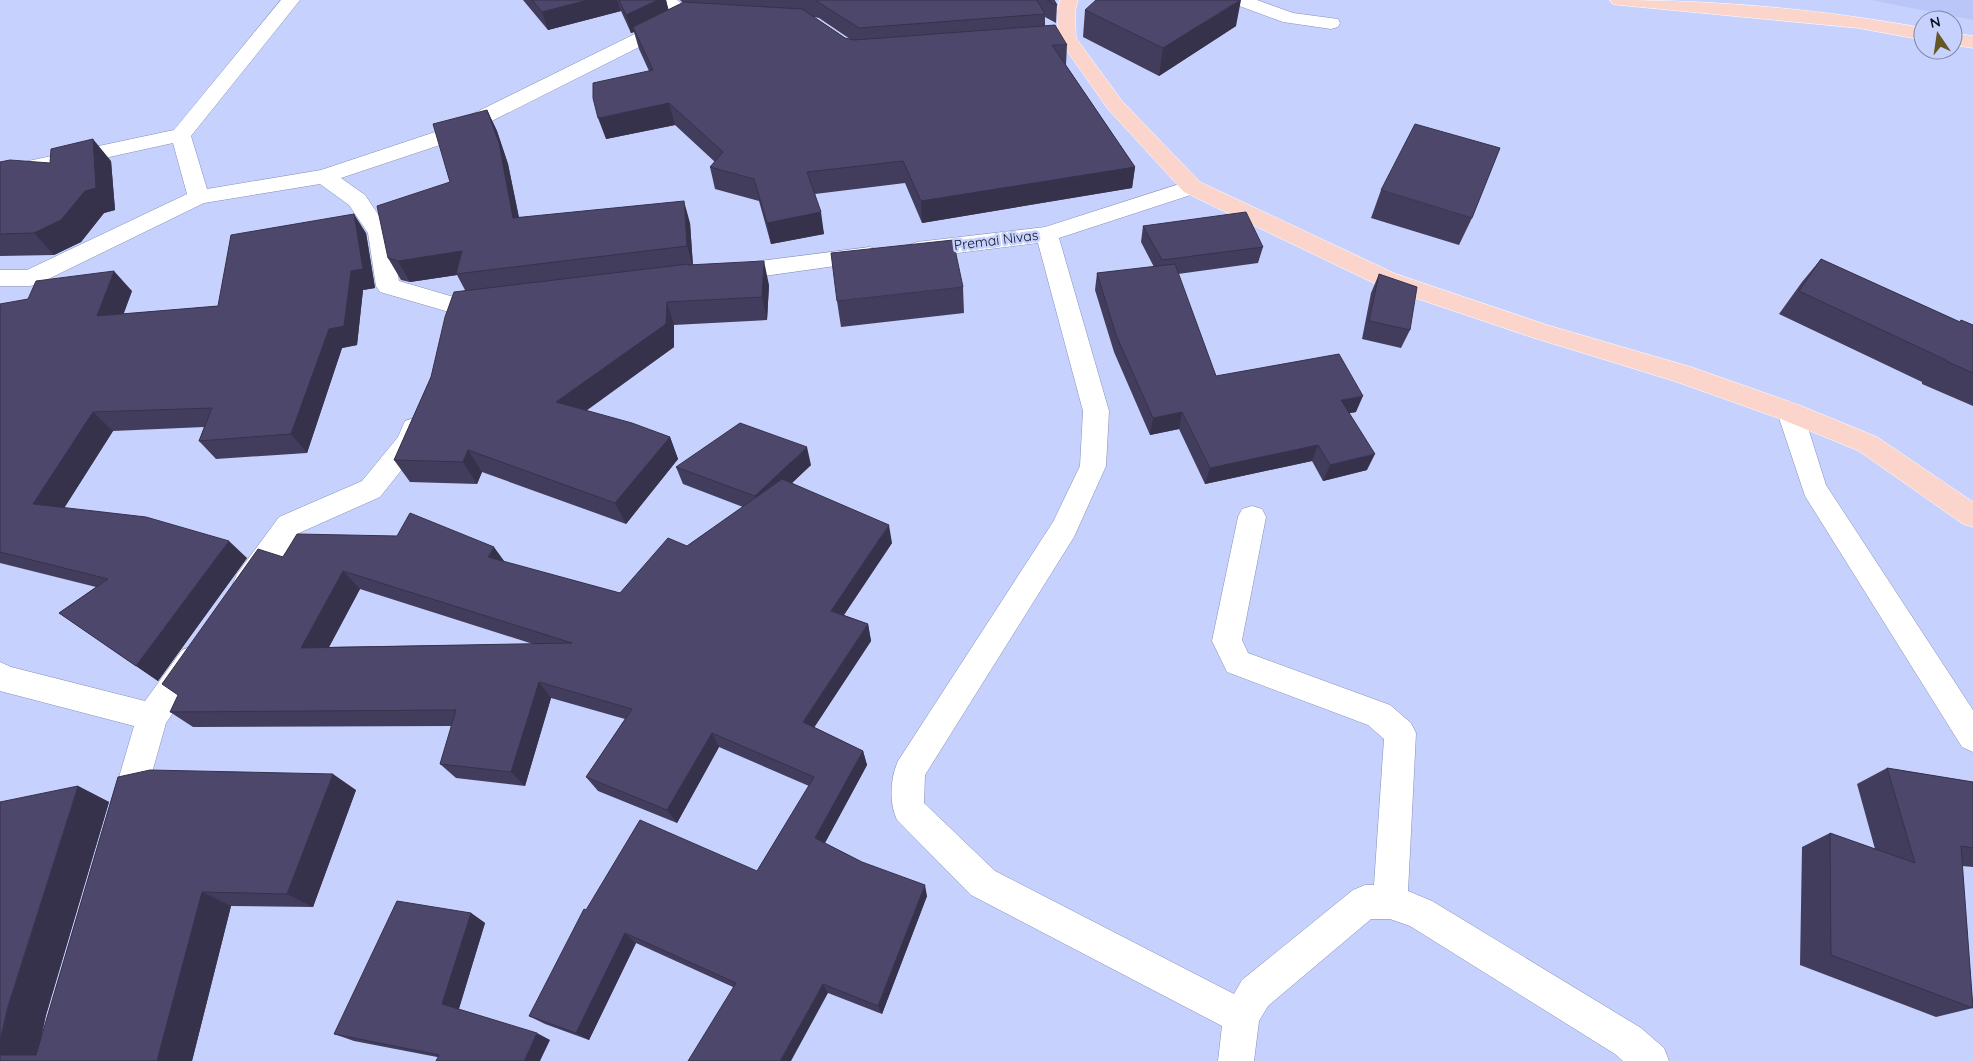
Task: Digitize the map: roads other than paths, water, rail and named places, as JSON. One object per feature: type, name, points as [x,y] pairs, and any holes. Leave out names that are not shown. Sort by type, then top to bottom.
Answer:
[{"type":"main road","points":[[1069,0],[1057,39],[1192,187],[1388,280],[1539,331],[1682,374],[1790,412],[1868,444],[1972,514]]},
{"type":"main road","points":[[1619,0],[1858,22],[1913,32]]},
{"type":"street","points":[[0,174],[181,135],[291,0]]},
{"type":"street","points":[[665,0],[686,16]]},
{"type":"street","points":[[1240,0],[1290,18],[1331,23]]},
{"type":"street","points":[[0,278],[30,278],[199,197],[324,176],[445,136],[686,16],[724,18]]},
{"type":"street","points":[[181,135],[199,197]]},
{"type":"street","points":[[324,176],[356,200],[379,232],[388,286],[461,311]]},
{"type":"street","name":"Premai Nivas","points":[[702,276],[1047,234],[1192,187]]},
{"type":"street","points":[[1047,234],[1096,412],[1093,466],[1064,529],[909,772],[908,809],[983,883],[1241,1017]]},
{"type":"street","points":[[232,605],[289,525],[371,489],[410,441],[422,405]]},
{"type":"street","points":[[1790,412],[1814,488],[1973,737]]},
{"type":"street","points":[[1252,517],[1227,641],[1238,663],[1379,715],[1400,733],[1390,902]]},
{"type":"street","points":[[117,838],[152,717],[209,637]]},
{"type":"street","points":[[0,676],[1,678],[152,717]]},
{"type":"street","points":[[1236,1061],[1235,1051],[1241,1017],[1255,993],[1365,902],[1390,902],[1420,913],[1628,1041],[1651,1061]]}]
